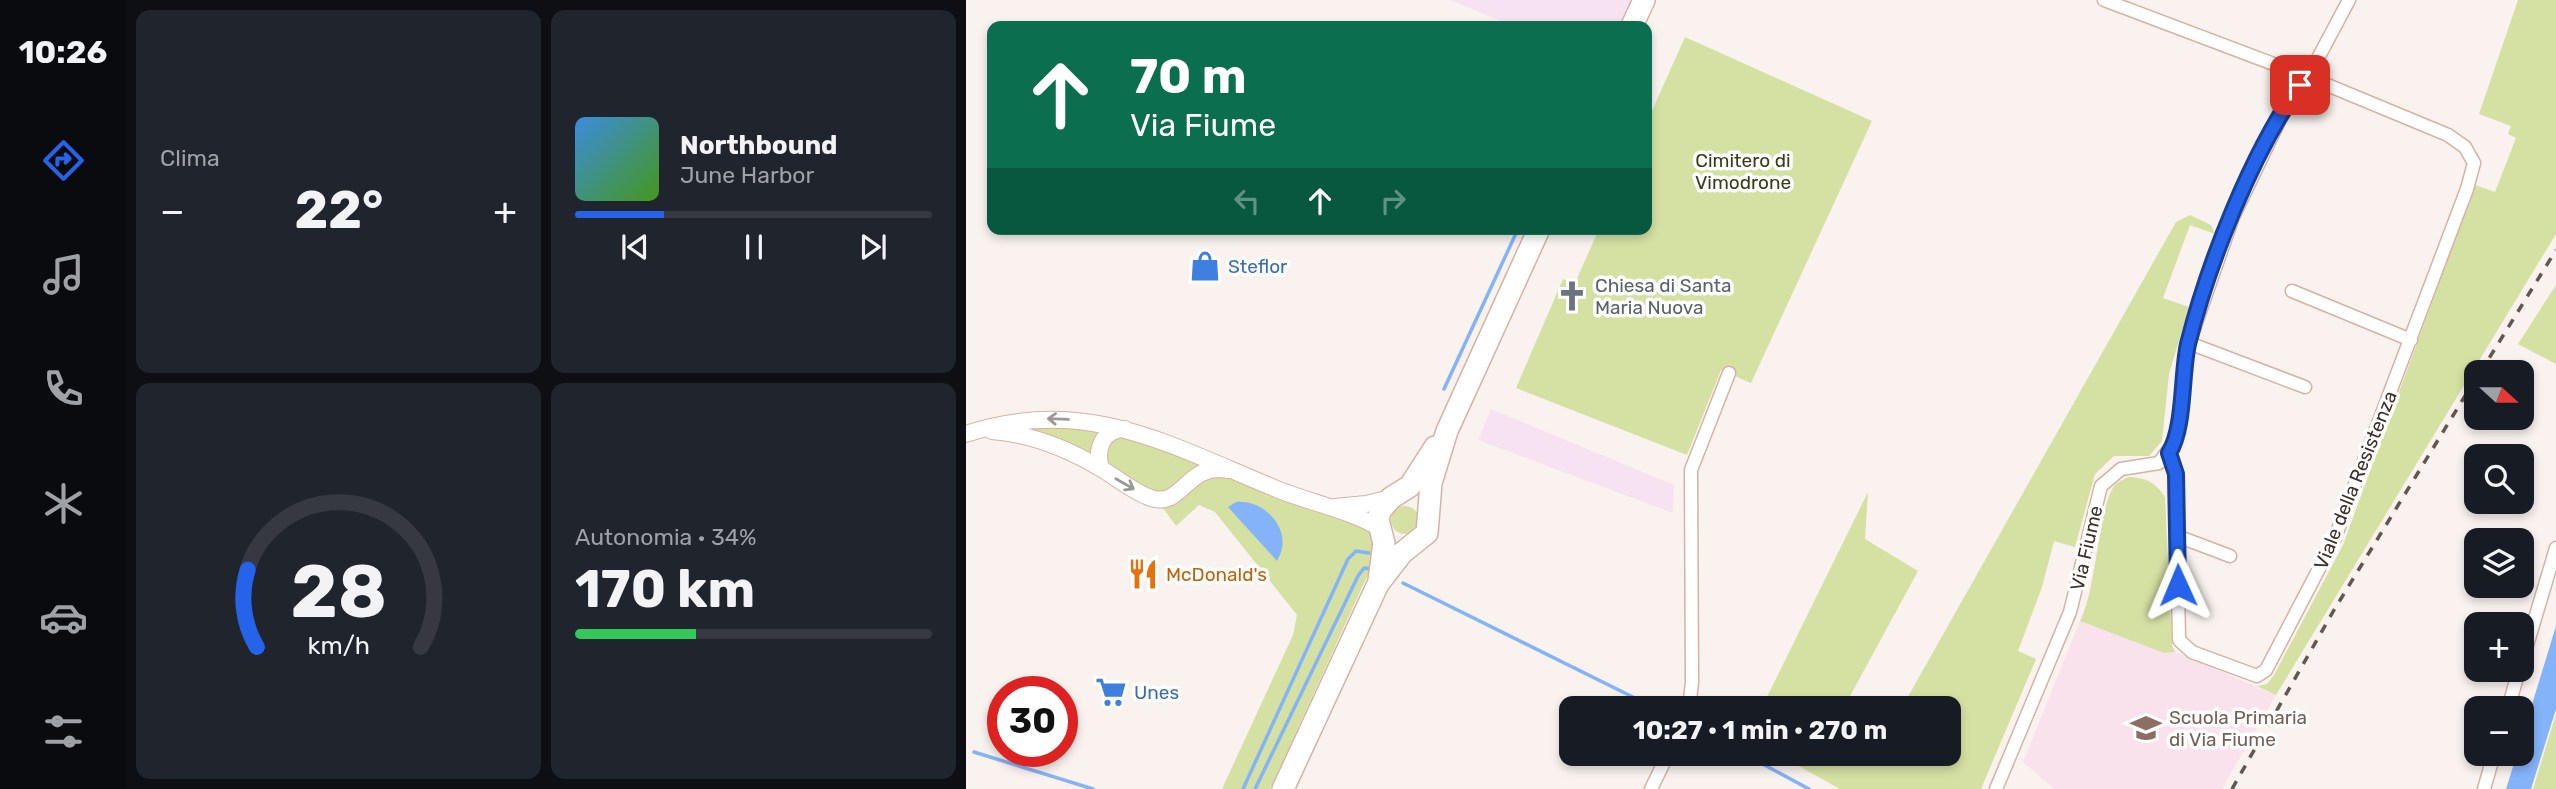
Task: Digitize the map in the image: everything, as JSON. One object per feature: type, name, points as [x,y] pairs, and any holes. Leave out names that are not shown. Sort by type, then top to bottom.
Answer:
[{"type":"main road","points":[[1634,21],[1644,0]]},
{"type":"main road","points":[[1283,789],[1378,584],[1394,562],[1422,540],[1430,525],[1427,508],[1447,431],[1536,235]]},
{"type":"main road","points":[[1378,584],[1382,532],[1380,511],[1409,486],[1447,431]]},
{"type":"main road","points":[[1395,496],[1415,496],[1427,508]]},
{"type":"main road","points":[[1382,532],[1398,545],[1414,544]]},
{"type":"street","points":[[2104,0],[2308,77]]},
{"type":"street","points":[[2169,453],[2176,436],[2189,343],[2223,242],[2248,182],[2287,105],[2308,77],[2349,0]]},
{"type":"street","name":"Viale della Resistenza","points":[[2169,453],[2176,474],[2181,643],[2192,652],[2247,675],[2261,675],[2334,540],[2474,170],[2468,150],[2454,138],[2308,77]]},
{"type":"street","points":[[2292,290],[2411,340]]},
{"type":"street","points":[[2189,343],[2305,387]]},
{"type":"street","points":[[1690,696],[1691,470],[1729,373]]},
{"type":"street","points":[[973,432],[1052,418],[1125,429],[1329,508],[1382,532]]},
{"type":"street","points":[[1101,468],[1098,453],[1102,440],[1111,432],[1125,429]]},
{"type":"street","points":[[973,432],[1040,440],[1101,468],[1155,499],[1176,495],[1191,478],[1204,471],[1218,468],[1233,471]]},
{"type":"street","name":"Via Fiume","points":[[1996,789],[2070,612],[2101,486],[2117,471],[2156,465],[2169,453]]},
{"type":"street","points":[[1329,508],[1366,505],[1395,496]]},
{"type":"street","points":[[2177,536],[2230,556]]},
{"type":"street","points":[[2534,622],[2556,548]]},
{"type":"street","points":[[1651,789],[1662,766]]},
{"type":"street","points":[[2484,789],[2491,766]]},
{"type":"shaded area","points":[[1450,0],[1640,0],[1630,21],[1501,21]]},
{"type":"shaded area","points":[[1491,409],[1674,485],[1673,513],[1478,440]]},
{"type":"shaded area","name":"Scuola Primaria di Via Fiume","points":[[2080,621],[2164,653],[2175,652],[2276,695],[2222,789],[2054,789],[2023,762]]},
{"type":"green space","points":[[2518,0],[2556,0],[2556,234],[2479,360],[2464,360],[2464,385],[2276,695],[2257,686],[2267,684],[2274,675],[2343,545],[2475,185],[2495,192],[2516,138],[2508,134],[2511,126],[2479,114]]},
{"type":"green space","name":"Cimitero di Vimodrone","points":[[1685,37],[1872,121],[1751,383],[1721,370],[1687,455],[1516,388],[1563,279],[1575,283],[1596,235],[1652,235],[1652,111]]},
{"type":"green space","points":[[2190,215],[2211,225],[2215,234],[2190,225],[2163,298],[2189,307],[2169,374],[2162,441],[2149,456],[2114,456],[2095,474],[2075,547],[2054,541],[2042,587],[2018,651],[2036,659],[1981,789],[1840,789],[1799,766],[1961,766],[1961,696],[1908,696],[2176,222]]},
{"type":"green space","points":[[2556,285],[2556,364],[2518,344]]},
{"type":"green space","points":[[1029,424],[1103,432],[1094,458],[1027,430]]},
{"type":"green space","points":[[1126,436],[1204,464],[1181,484],[1157,494],[1107,465],[1109,445],[1115,439]]},
{"type":"green space","points":[[1221,473],[1321,513],[1355,522],[1370,531],[1377,545],[1374,561],[1270,789],[1222,789],[1293,635],[1297,615],[1215,512],[1199,505],[1176,526],[1161,505],[1193,485]]},
{"type":"green space","points":[[2129,477],[2150,482],[2165,497],[2172,645],[2175,652],[2164,653],[2080,621],[2086,607],[2109,496],[2115,485]]},
{"type":"green space","points":[[1868,492],[1865,539],[1918,571],[1850,696],[1767,696]]},
{"type":"green space","points":[[1405,506],[1415,510],[1419,520],[1415,530],[1405,534],[1395,530],[1391,520],[1395,510]]},
{"type":"green space","points":[[2556,714],[2556,789],[2533,789]]},
{"type":"water","points":[[1236,502],[1258,506],[1274,520],[1282,539],[1282,550],[1277,561],[1228,507]]},
{"type":"water","points":[[2556,626],[2556,709],[2531,789],[2506,789],[2513,766],[2534,766],[2534,698]]},
{"type":"waterway","points":[[1444,389],[1515,235]]},
{"type":"waterway","points":[[1243,789],[1348,559],[1356,551],[1369,553]]},
{"type":"waterway","points":[[1255,789],[1358,576],[1364,568],[1372,569]]},
{"type":"waterway","points":[[1403,583],[1631,696]]},
{"type":"waterway","points":[[974,752],[1093,789]]},
{"type":"waterway","points":[[1766,766],[1809,789]]},
{"type":"railway","points":[[2488,360],[2556,250]]},
{"type":"railway","points":[[2232,789],[2334,610],[2464,398]]},
{"type":"place","name":"Steflor","points":[[1205,266]]},
{"type":"place","name":"Chiesa di Santa Maria Nuova","points":[[1572,296]]},
{"type":"place","name":"McDonald's","points":[[1143,574]]},
{"type":"place","name":"Unes","points":[[1111,692]]},
{"type":"place","name":"Scuola Primaria di Via Fiume","points":[[2146,728]]},
{"type":"route","points":[[2178,585],[2176,474],[2169,453],[2176,436],[2189,343],[2201,302],[2248,182],[2300,85]]}]
